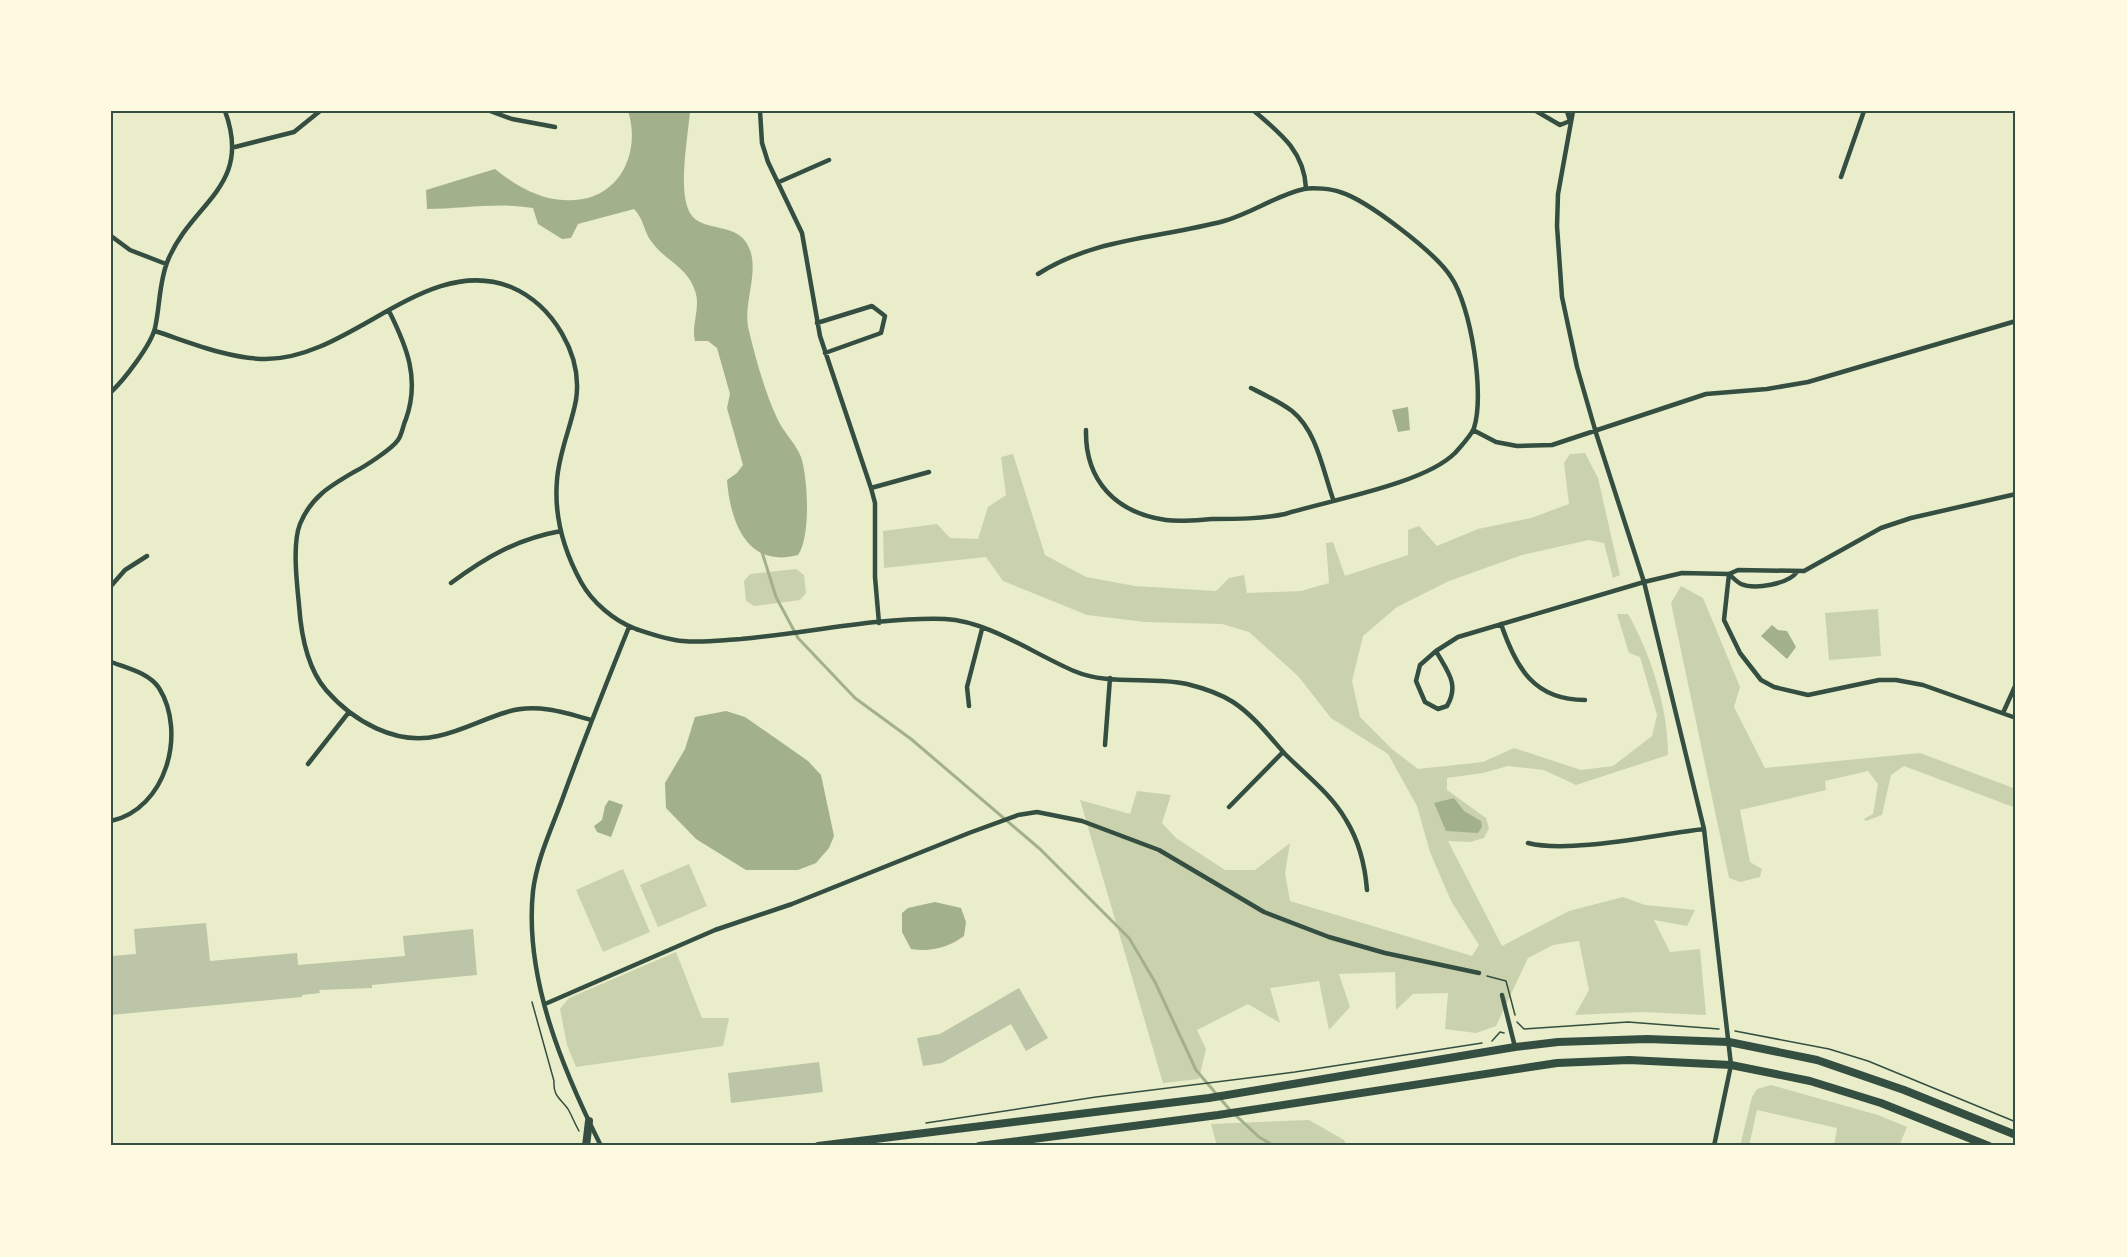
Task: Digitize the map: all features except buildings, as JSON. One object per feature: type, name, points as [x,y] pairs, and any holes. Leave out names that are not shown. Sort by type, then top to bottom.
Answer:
[{"type":"highway","points":[[818,1146],[1209,1098],[1515,1047],[1558,1042],[1635,1039],[1729,1041],[1817,1060],[1904,1090],[2016,1135]]},
{"type":"highway","points":[[979,1146],[1218,1115],[1557,1063],[1629,1060],[1731,1065],[1810,1081],[1989,1146]]},
{"type":"highway","points":[[586,1146],[589,1121]]},
{"type":"street","points":[[111,392],[122,382],[155,331],[166,264],[177,240],[223,182],[235,147],[225,111]]},
{"type":"street","points":[[235,147],[294,132],[320,111]]},
{"type":"street","points":[[490,111],[555,127]]},
{"type":"street","points":[[760,111],[762,143],[802,233],[817,323],[825,353],[871,488],[874,503],[875,577],[879,623]]},
{"type":"street","points":[[1254,111],[1297,151],[1306,176],[1306,188]]},
{"type":"street","points":[[1536,111],[1560,125],[1570,121]]},
{"type":"street","points":[[1566,111],[1570,121]]},
{"type":"street","points":[[1573,111],[1558,194],[1558,266],[1568,327],[1596,433],[1644,582],[1704,829],[1731,1065],[1714,1146]]},
{"type":"street","points":[[1841,177],[1864,111]]},
{"type":"street","points":[[779,182],[829,160]]},
{"type":"street","points":[[1038,274],[1063,258],[1091,249],[1226,220],[1306,188],[1340,192],[1362,202],[1414,240],[1451,277],[1464,307],[1477,381],[1477,413],[1473,430],[1454,454],[1428,472],[1285,514],[1262,518],[1169,520],[1146,516],[1120,503],[1099,482],[1087,457],[1086,430]]},
{"type":"street","points":[[111,236],[130,250],[166,264]]},
{"type":"street","points":[[155,331],[232,354],[266,359],[331,345],[422,293],[473,281],[511,288],[555,321],[564,335],[573,363],[577,394],[560,453],[556,480],[561,531],[575,572],[586,591],[598,605],[629,627],[682,641],[795,634],[879,623],[945,619],[966,622],[1076,672],[1110,678],[1183,683],[1209,690],[1233,702],[1333,801],[1348,822],[1364,862],[1367,890]]},
{"type":"street","points":[[817,323],[872,306],[885,316],[881,333],[825,353]]},
{"type":"street","points":[[389,311],[412,367],[412,401],[398,441],[357,471],[325,489],[310,505],[299,526],[296,574],[301,627],[312,670],[320,683],[349,712],[380,731],[404,737],[436,737],[508,711],[542,708],[591,720]]},
{"type":"street","points":[[1473,430],[1496,442],[1517,446],[1552,445],[1596,433],[1706,394],[1767,389],[1808,382],[2016,321]]},
{"type":"street","points":[[1251,388],[1293,411],[1305,423],[1333,499]]},
{"type":"street","points":[[871,488],[929,472]]},
{"type":"street","points":[[1436,651],[1452,680],[1454,694],[1447,706],[1438,708],[1425,702],[1416,681],[1420,665],[1436,651],[1458,637],[1682,573],[1729,574],[1738,570],[1804,571],[1881,528],[1911,518],[2016,494]]},
{"type":"street","points":[[451,583],[500,550],[523,539],[561,531]]},
{"type":"street","points":[[111,586],[125,570],[147,556]]},
{"type":"street","points":[[1729,574],[1742,584],[1762,585],[1787,580],[1797,572]]},
{"type":"street","points":[[1729,574],[1724,620],[1740,653],[1761,680],[1774,687],[1808,695],[1879,680],[1896,680],[1923,685],[2016,718]]},
{"type":"street","points":[[1501,624],[1520,668],[1536,684],[1548,693],[1568,700],[1585,700]]},
{"type":"street","points":[[602,1146],[566,1074],[545,1004],[531,929],[533,891],[542,851],[629,627]]},
{"type":"street","points":[[969,706],[967,687],[982,629]]},
{"type":"street","points":[[111,662],[142,673],[158,686],[168,712],[170,751],[163,780],[149,799],[122,818],[111,820]]},
{"type":"street","points":[[1105,745],[1110,678]]},
{"type":"street","points":[[2003,713],[2016,684]]},
{"type":"street","points":[[308,764],[349,712]]},
{"type":"street","points":[[1229,807],[1283,752]]},
{"type":"street","points":[[545,1004],[730,924],[792,904],[969,832],[1018,815],[1038,812],[1082,821],[1159,850],[1264,912],[1329,937],[1385,953],[1479,974]]},
{"type":"street","points":[[1528,843],[1544,847],[1569,846],[1704,829]]},
{"type":"street","points":[[1502,994],[1515,1047]]},
{"type":"path","points":[[532,1002],[554,1081],[553,1090],[557,1099],[567,1107],[579,1132],[578,1139]]},
{"type":"path","points":[[914,1134],[927,1121],[1295,1072],[1491,1041],[1500,1032],[1511,1035]]},
{"type":"shaded area","points":[[628,111],[690,111],[684,176],[684,189],[689,211],[702,223],[738,234],[745,240],[750,250],[753,270],[747,311],[749,331],[761,376],[773,408],[801,457],[807,492],[807,522],[798,555],[780,557],[766,555],[744,538],[737,525],[732,511],[727,480],[743,465],[727,408],[730,394],[717,348],[708,341],[695,341],[697,300],[693,285],[683,271],[651,241],[634,209],[578,224],[571,238],[562,239],[538,224],[533,208],[493,206],[427,209],[426,190],[495,169],[522,188],[542,196],[564,200],[591,197],[605,190],[624,169],[632,141]]},
{"type":"shaded area","points":[[1408,407],[1410,430],[1398,432],[1392,410]]},
{"type":"shaded area","points":[[1585,453],[1598,478],[1620,575],[1613,578],[1604,543],[1589,540],[1522,555],[1449,581],[1397,607],[1363,636],[1352,681],[1360,717],[1392,749],[1418,769],[1483,762],[1514,748],[1581,770],[1613,766],[1652,736],[1657,715],[1640,657],[1629,653],[1617,614],[1628,614],[1657,682],[1665,718],[1668,755],[1576,785],[1544,770],[1508,766],[1483,773],[1447,778],[1447,790],[1486,818],[1489,828],[1484,838],[1470,842],[1448,841],[1502,946],[1569,911],[1623,897],[1645,905],[1695,910],[1687,926],[1654,920],[1670,952],[1700,949],[1706,1015],[1641,1012],[1575,1015],[1589,990],[1579,941],[1553,945],[1528,958],[1496,1026],[1476,1033],[1445,1029],[1448,993],[1413,994],[1396,1010],[1395,972],[1339,974],[1350,1007],[1329,1030],[1319,981],[1270,988],[1280,1023],[1248,1004],[1197,1030],[1206,1049],[1199,1079],[1163,1083],[1080,800],[1130,814],[1137,791],[1171,795],[1162,823],[1176,838],[1225,870],[1255,870],[1290,843],[1285,873],[1290,901],[1472,956],[1479,945],[1451,901],[1430,852],[1417,806],[1388,754],[1331,718],[1298,676],[1249,632],[1222,624],[1145,622],[1087,615],[1003,581],[986,557],[884,568],[883,531],[937,524],[950,538],[978,539],[988,507],[1006,495],[1001,457],[1013,454],[1045,555],[1086,577],[1135,586],[1216,591],[1229,578],[1244,575],[1247,593],[1301,591],[1329,583],[1326,543],[1333,542],[1345,576],[1408,555],[1408,530],[1419,526],[1437,546],[1478,529],[1531,518],[1569,504],[1564,463],[1570,454]]},
{"type":"shaded area","points":[[796,569],[804,575],[806,593],[800,600],[754,606],[746,601],[744,581],[750,574]]},
{"type":"shaded area","points":[[1681,586],[1703,598],[1740,687],[1734,707],[1765,768],[1920,753],[2016,789],[2016,808],[1904,766],[1891,775],[1882,815],[1866,821],[1864,819],[1873,814],[1878,784],[1868,771],[1825,781],[1826,790],[1740,810],[1750,862],[1762,869],[1760,877],[1740,882],[1729,878],[1671,603]]},
{"type":"shaded area","points":[[1878,609],[1881,656],[1829,660],[1825,613]]},
{"type":"shaded area","points":[[1772,625],[1778,630],[1787,631],[1796,647],[1787,659],[1761,636]]},
{"type":"shaded area","points":[[726,711],[745,717],[808,761],[821,775],[834,836],[829,848],[816,863],[798,870],[746,870],[696,839],[666,808],[665,783],[685,749],[695,717]]},
{"type":"shaded area","points":[[1454,798],[1464,811],[1481,821],[1482,827],[1478,833],[1446,831],[1434,803]]},
{"type":"shaded area","points":[[609,800],[623,805],[611,837],[597,832],[594,826],[602,820]]},
{"type":"shaded area","points":[[689,864],[707,906],[658,927],[640,885]]},
{"type":"shaded area","points":[[623,869],[650,932],[603,952],[576,890]]},
{"type":"shaded area","points":[[935,902],[961,908],[966,922],[964,936],[952,944],[939,948],[911,949],[902,932],[902,913],[908,908]]},
{"type":"shaded area","points":[[676,952],[702,1018],[729,1018],[723,1046],[576,1067],[567,1045],[560,1009],[569,998]]},
{"type":"shaded area","points":[[1771,1085],[1878,1115],[1907,1127],[1899,1146],[1834,1146],[1837,1128],[1757,1110],[1749,1146],[1740,1146],[1752,1097],[1757,1089]]},
{"type":"shaded area","points":[[1309,1120],[1344,1140],[1347,1146],[1217,1146],[1211,1124]]},
{"type":"waterway","points":[[762,552],[776,597],[798,638],[855,698],[911,739],[1040,849],[1129,938],[1155,982],[1196,1070],[1230,1110],[1259,1137],[1274,1146]]}]
